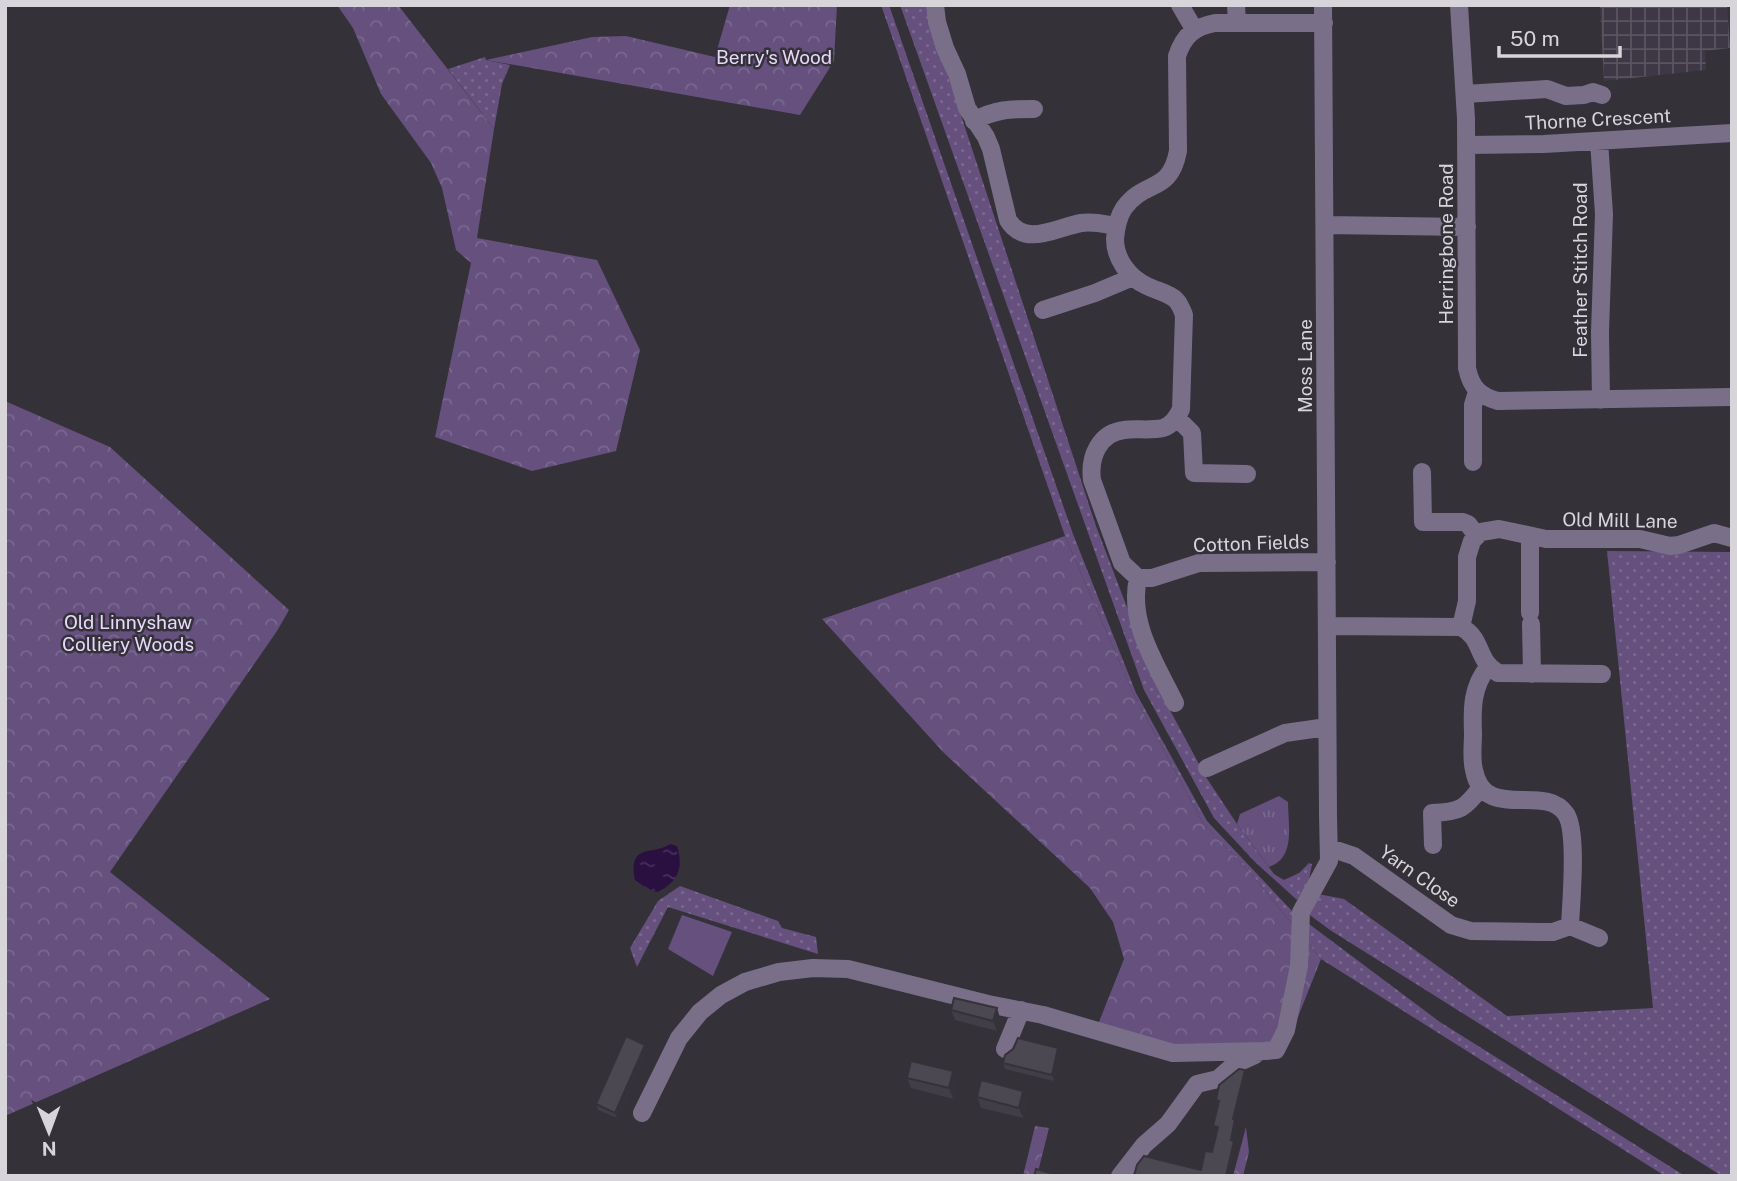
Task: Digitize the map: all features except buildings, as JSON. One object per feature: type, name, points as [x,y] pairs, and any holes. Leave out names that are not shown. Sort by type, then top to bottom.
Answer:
[{"type":"street","points":[[935,5],[945,48],[957,74],[967,108],[986,137],[1008,220],[1018,232],[1037,234],[1091,222],[1116,226]]},
{"type":"street","points":[[1180,5],[1194,29]]},
{"type":"street","name":"Herringbone Road","points":[[1459,5],[1465,94],[1467,368],[1470,381],[1477,392]]},
{"type":"street","points":[[1175,703],[1137,622],[1135,598],[1138,578],[1122,563],[1092,480],[1093,458],[1101,442],[1116,432],[1161,428],[1177,418],[1183,399],[1184,315],[1179,302],[1170,295],[1144,285],[1133,277],[1121,261],[1115,244],[1116,226],[1124,209],[1136,194],[1168,177],[1175,166],[1178,151],[1177,56],[1181,43],[1189,32],[1237,14],[1324,14]]},
{"type":"street","name":"Moss Lane","points":[[1265,1051],[1276,1049],[1286,1030],[1299,966],[1301,912],[1325,871],[1330,848],[1327,727],[1324,14]]},
{"type":"street","points":[[1465,94],[1546,89],[1560,96],[1593,92],[1602,95]]},
{"type":"street","points":[[974,121],[1003,108],[1034,109]]},
{"type":"street","name":"Thorne Crescent","points":[[1466,145],[1732,133]]},
{"type":"street","name":"Feather Stitch Road","points":[[1600,141],[1604,214],[1601,400]]},
{"type":"street","points":[[1326,225],[1467,227]]},
{"type":"street","points":[[1043,310],[1133,277]]},
{"type":"street","points":[[1473,462],[1473,405],[1477,392],[1498,401],[1732,397]]},
{"type":"street","points":[[1177,418],[1192,433],[1195,473],[1247,474]]},
{"type":"street","points":[[1422,472],[1423,522],[1463,522],[1477,536],[1472,541],[1467,557],[1467,601],[1461,627]]},
{"type":"street","name":"Old Mill Lane","points":[[1477,536],[1489,529],[1499,529],[1530,538],[1628,538],[1670,546],[1714,534],[1732,538]]},
{"type":"street","points":[[1530,538],[1532,674]]},
{"type":"street","name":"Cotton Fields","points":[[1138,578],[1152,578],[1199,562],[1327,562]]},
{"type":"street","points":[[1328,626],[1461,627],[1474,636],[1482,660],[1498,673],[1590,680]]},
{"type":"street","points":[[1488,667],[1482,674],[1472,706],[1473,769],[1481,787],[1488,794],[1503,800],[1544,801],[1560,806],[1569,818],[1572,835],[1570,926],[1599,939]]},
{"type":"street","points":[[1207,768],[1285,733],[1327,727]]},
{"type":"street","points":[[1433,845],[1432,813],[1460,810],[1481,787]]},
{"type":"street","name":"Yarn Close","points":[[1330,848],[1354,856],[1451,925],[1471,931],[1540,932],[1553,932],[1570,926]]},
{"type":"street","points":[[642,1113],[679,1038],[700,1012],[721,995],[745,982],[779,972],[813,968],[848,969],[1021,1010],[1173,1053],[1265,1051]]},
{"type":"street","points":[[1005,1049],[1021,1010]]},
{"type":"street","points":[[1120,1176],[1144,1145],[1168,1124],[1196,1083],[1218,1079],[1235,1064],[1265,1051]]},
{"type":"shaded area","points":[[1600,5],[1727,5],[1730,48],[1705,51],[1706,70],[1604,81]]},
{"type":"green space","points":[[337,5],[398,5],[494,129],[477,238],[597,260],[640,350],[616,451],[532,471],[435,437],[471,263],[456,250],[442,188],[431,163],[381,94],[353,28]]},
{"type":"green space","name":"Berry's Wood","points":[[730,5],[837,5],[834,61],[800,115],[486,60],[592,37],[626,36],[715,57]]},
{"type":"green space","points":[[881,5],[889,5],[1073,534],[1136,693],[1207,821],[1293,912],[1440,1022],[1685,1176],[1665,1176],[1321,959],[1253,876],[1203,823],[1133,693],[1065,536]]},
{"type":"green space","points":[[900,5],[931,5],[931,24],[1096,526],[1157,686],[1206,777],[1274,874],[1284,880],[1299,873],[1309,863],[1312,864],[1308,885],[1297,900],[1255,862],[1214,818],[1144,690]]},
{"type":"green space","points":[[485,57],[486,60],[510,65],[502,84],[494,129],[448,69]]},
{"type":"green space","name":"Old Linnyshaw Colliery Woods","points":[[5,401],[110,447],[289,610],[110,872],[270,999],[5,1116]]},
{"type":"green space","points":[[1065,536],[1133,693],[1203,823],[1253,876],[1321,959],[1284,1052],[1172,1057],[1097,1027],[1124,959],[1113,922],[1090,888],[944,753],[822,619]]},
{"type":"green space","points":[[1607,551],[1732,552],[1732,1176],[1722,1176],[1307,913],[1318,894],[1344,899],[1507,1016],[1653,1008]]},
{"type":"green space","points":[[1279,796],[1288,802],[1289,840],[1278,863],[1269,867],[1237,824],[1240,814]]},
{"type":"green space","points":[[680,886],[778,921],[782,928],[816,937],[818,954],[668,907],[637,967],[630,948],[658,901]]},
{"type":"green space","points":[[682,915],[732,932],[713,976],[668,949]]},
{"type":"green space","points":[[1035,1126],[1049,1128],[1037,1176],[1023,1176]]},
{"type":"green space","points":[[1246,1127],[1249,1152],[1243,1176],[1233,1176]]},
{"type":"water","points":[[670,844],[677,846],[680,861],[678,873],[665,888],[658,892],[649,890],[635,880],[635,860],[644,852]]}]
